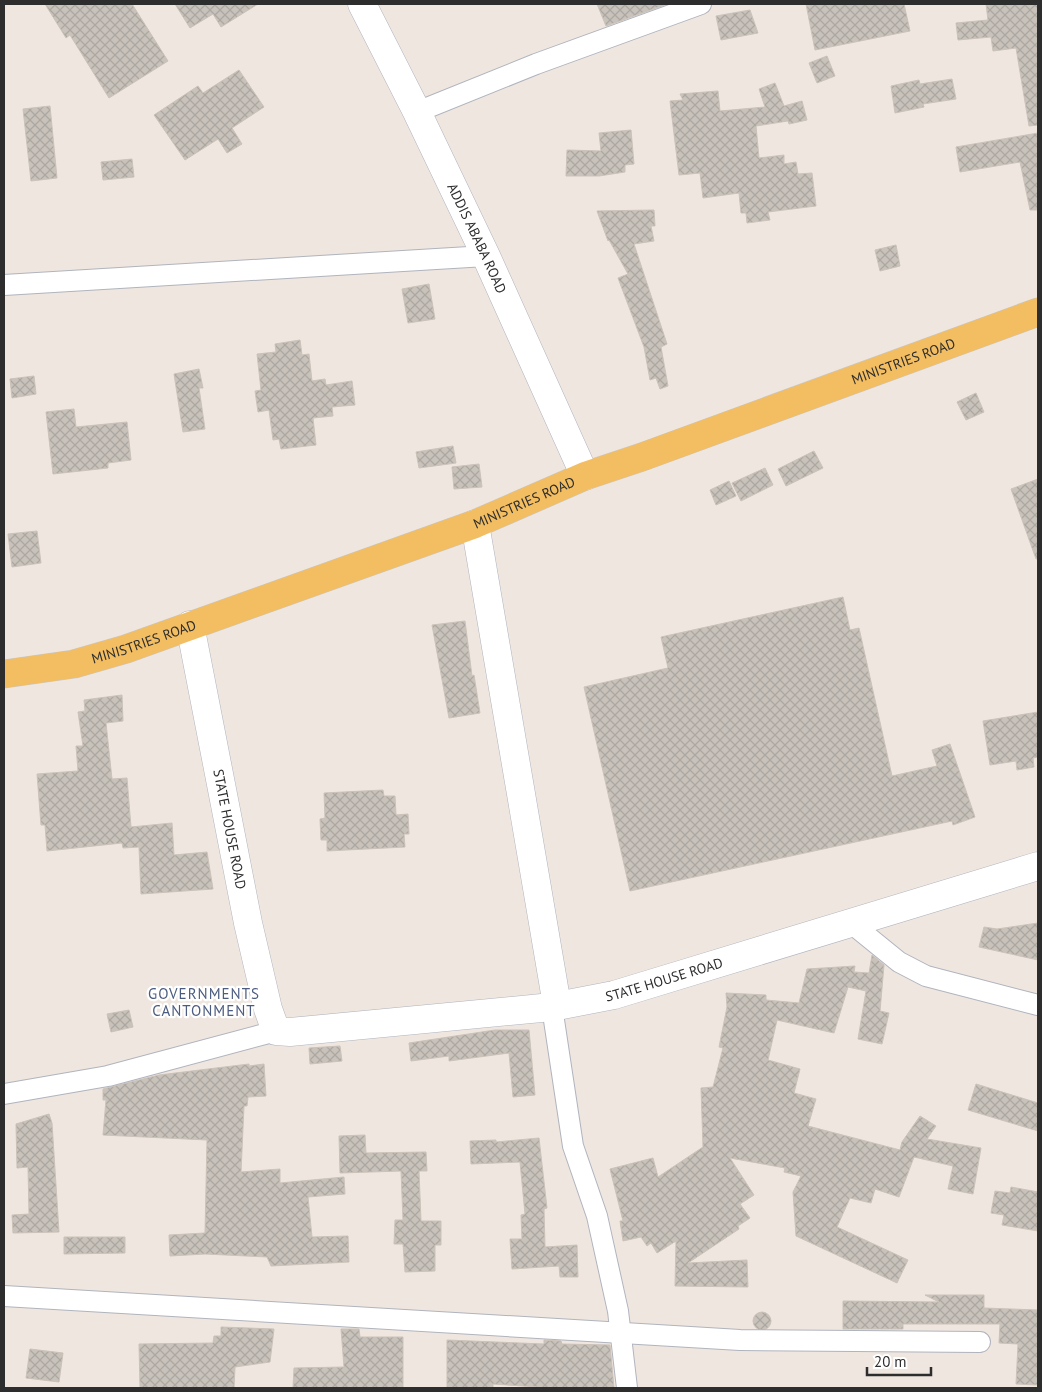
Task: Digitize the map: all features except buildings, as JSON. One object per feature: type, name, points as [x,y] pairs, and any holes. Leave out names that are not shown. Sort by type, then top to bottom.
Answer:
[{"type":"main road","name":"ADDIS ABABA ROAD","points":[[362,4],[417,112],[486,256],[585,476]]},
{"type":"main road","name":"MINISTRIES ROAD","points":[[4,674],[74,664],[126,649],[474,524],[585,476],[651,454],[1038,312]]},
{"type":"main road","points":[[474,524],[555,1006]]},
{"type":"main road","name":"STATE HOUSE ROAD","points":[[190,625],[248,923],[268,1009],[276,1031],[290,1032],[555,1006],[646,986],[1038,866]]},
{"type":"street","points":[[417,112],[536,64],[700,4]]},
{"type":"street","points":[[4,285],[486,256]]},
{"type":"street","points":[[851,923],[899,962],[926,976],[1038,1005]]},
{"type":"street","points":[[555,1006],[573,1146],[597,1216],[618,1311],[627,1388]]},
{"type":"street","name":"STATE HOUSE ROAD","points":[[4,1094],[108,1076],[276,1031]]},
{"type":"street","points":[[4,1296],[759,1341],[980,1342]]},
{"type":"district","name":"GOVERNMENTS CANTONMENT","points":[[204,1002]]}]
